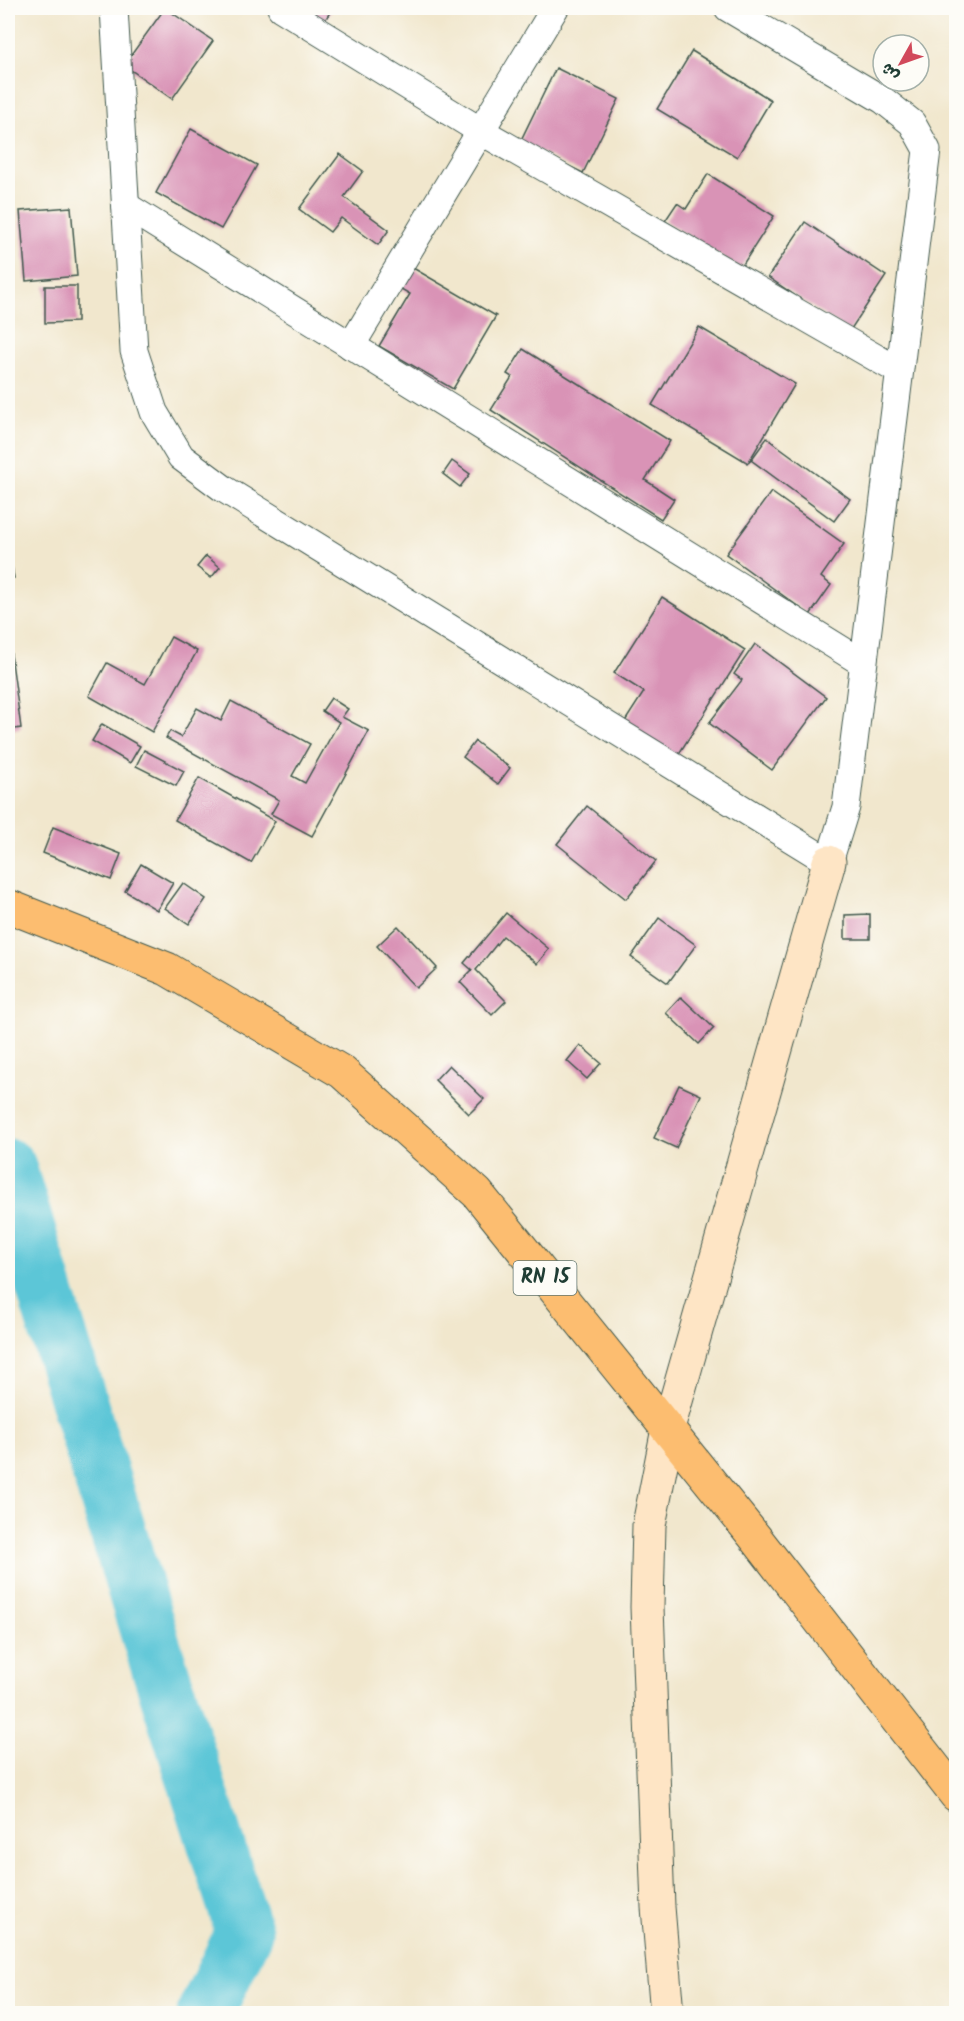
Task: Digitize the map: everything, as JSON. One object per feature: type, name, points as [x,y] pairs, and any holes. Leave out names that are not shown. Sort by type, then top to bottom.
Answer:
[{"type":"main road","name":"RN 15","points":[[9,906],[167,969],[342,1072],[477,1193],[668,1429],[957,1795]]},
{"type":"street","points":[[114,8],[134,351],[153,412],[182,457],[234,496],[829,862]]},
{"type":"street","points":[[281,8],[479,130],[899,371]]},
{"type":"street","points":[[351,345],[479,130],[555,8]]},
{"type":"street","points":[[667,2013],[658,1907],[646,1607],[649,1525],[668,1429],[846,807],[927,150],[912,123],[884,100],[728,8]]},
{"type":"street","points":[[126,206],[863,663]]},
{"type":"building","points":[[165,8],[213,41],[172,99],[124,65]]},
{"type":"building","points":[[307,8],[333,8],[323,23],[309,14],[310,10]]},
{"type":"building","points":[[692,51],[771,100],[737,157],[657,109]]},
{"type":"building","points":[[556,68],[619,99],[583,173],[520,142]]},
{"type":"building","points":[[191,129],[257,165],[221,229],[156,193]]},
{"type":"building","points":[[340,154],[363,171],[344,197],[389,230],[378,245],[341,218],[330,232],[299,209]]},
{"type":"building","points":[[708,174],[774,216],[740,269],[665,221],[677,203],[686,209]]},
{"type":"building","points":[[71,207],[77,276],[26,281],[20,211]]},
{"type":"building","points":[[805,222],[886,276],[849,332],[768,277]]},
{"type":"building","points":[[413,268],[496,316],[453,389],[379,346],[410,294],[401,289]]},
{"type":"building","points":[[45,286],[77,286],[77,322],[45,323]]},
{"type":"building","points":[[699,327],[795,384],[748,463],[652,405]]},
{"type":"building","points":[[523,349],[670,441],[645,480],[674,499],[661,519],[491,410],[512,377],[507,374]]},
{"type":"building","points":[[767,438],[850,499],[834,521],[751,460]]},
{"type":"building","points":[[452,461],[470,474],[460,487],[443,474]]},
{"type":"building","points":[[771,492],[844,544],[821,577],[831,585],[810,615],[726,554]]},
{"type":"building","points":[[8,541],[14,578],[8,578]]},
{"type":"building","points":[[206,556],[220,567],[211,578],[197,567]]},
{"type":"building","points":[[662,597],[745,650],[675,760],[622,726],[644,692],[614,673]]},
{"type":"building","points":[[8,632],[21,728],[8,730]]},
{"type":"building","points":[[171,637],[197,651],[152,732],[89,696],[107,663],[145,684]]},
{"type":"building","points":[[755,644],[826,697],[772,770],[709,723],[742,680],[734,674]]},
{"type":"building","points":[[331,698],[348,709],[342,717],[369,731],[312,836],[271,814],[279,800],[166,738],[170,731],[181,737],[197,708],[221,721],[231,701],[310,744],[292,776],[305,783],[339,722],[322,711]]},
{"type":"building","points":[[102,724],[140,746],[130,763],[92,741]]},
{"type":"building","points":[[475,741],[510,768],[498,784],[463,757]]},
{"type":"building","points":[[144,750],[184,771],[176,786],[136,766]]},
{"type":"building","points":[[199,778],[275,821],[251,863],[175,820]]},
{"type":"building","points":[[587,806],[656,861],[626,899],[557,844]]},
{"type":"building","points":[[53,827],[121,854],[111,880],[43,853]]},
{"type":"building","points":[[141,864],[173,883],[157,910],[125,891]]},
{"type":"building","points":[[183,883],[206,899],[189,924],[165,908]]},
{"type":"building","points":[[506,913],[549,949],[537,964],[503,936],[476,970],[506,1001],[492,1015],[460,982],[472,970],[464,963]]},
{"type":"building","points":[[870,914],[870,939],[845,939],[845,915]]},
{"type":"building","points":[[659,918],[696,945],[668,983],[631,957]]},
{"type":"building","points":[[398,926],[437,968],[416,988],[377,946]]},
{"type":"building","points":[[681,997],[714,1028],[699,1044],[666,1013]]},
{"type":"building","points":[[580,1045],[601,1063],[587,1079],[567,1061]]},
{"type":"building","points":[[449,1065],[484,1099],[469,1114],[435,1080]]},
{"type":"building","points":[[679,1085],[701,1095],[676,1148],[654,1138]]},
{"type":"waterway","points":[[8,1167],[151,1641],[244,1932],[205,2014]]}]
